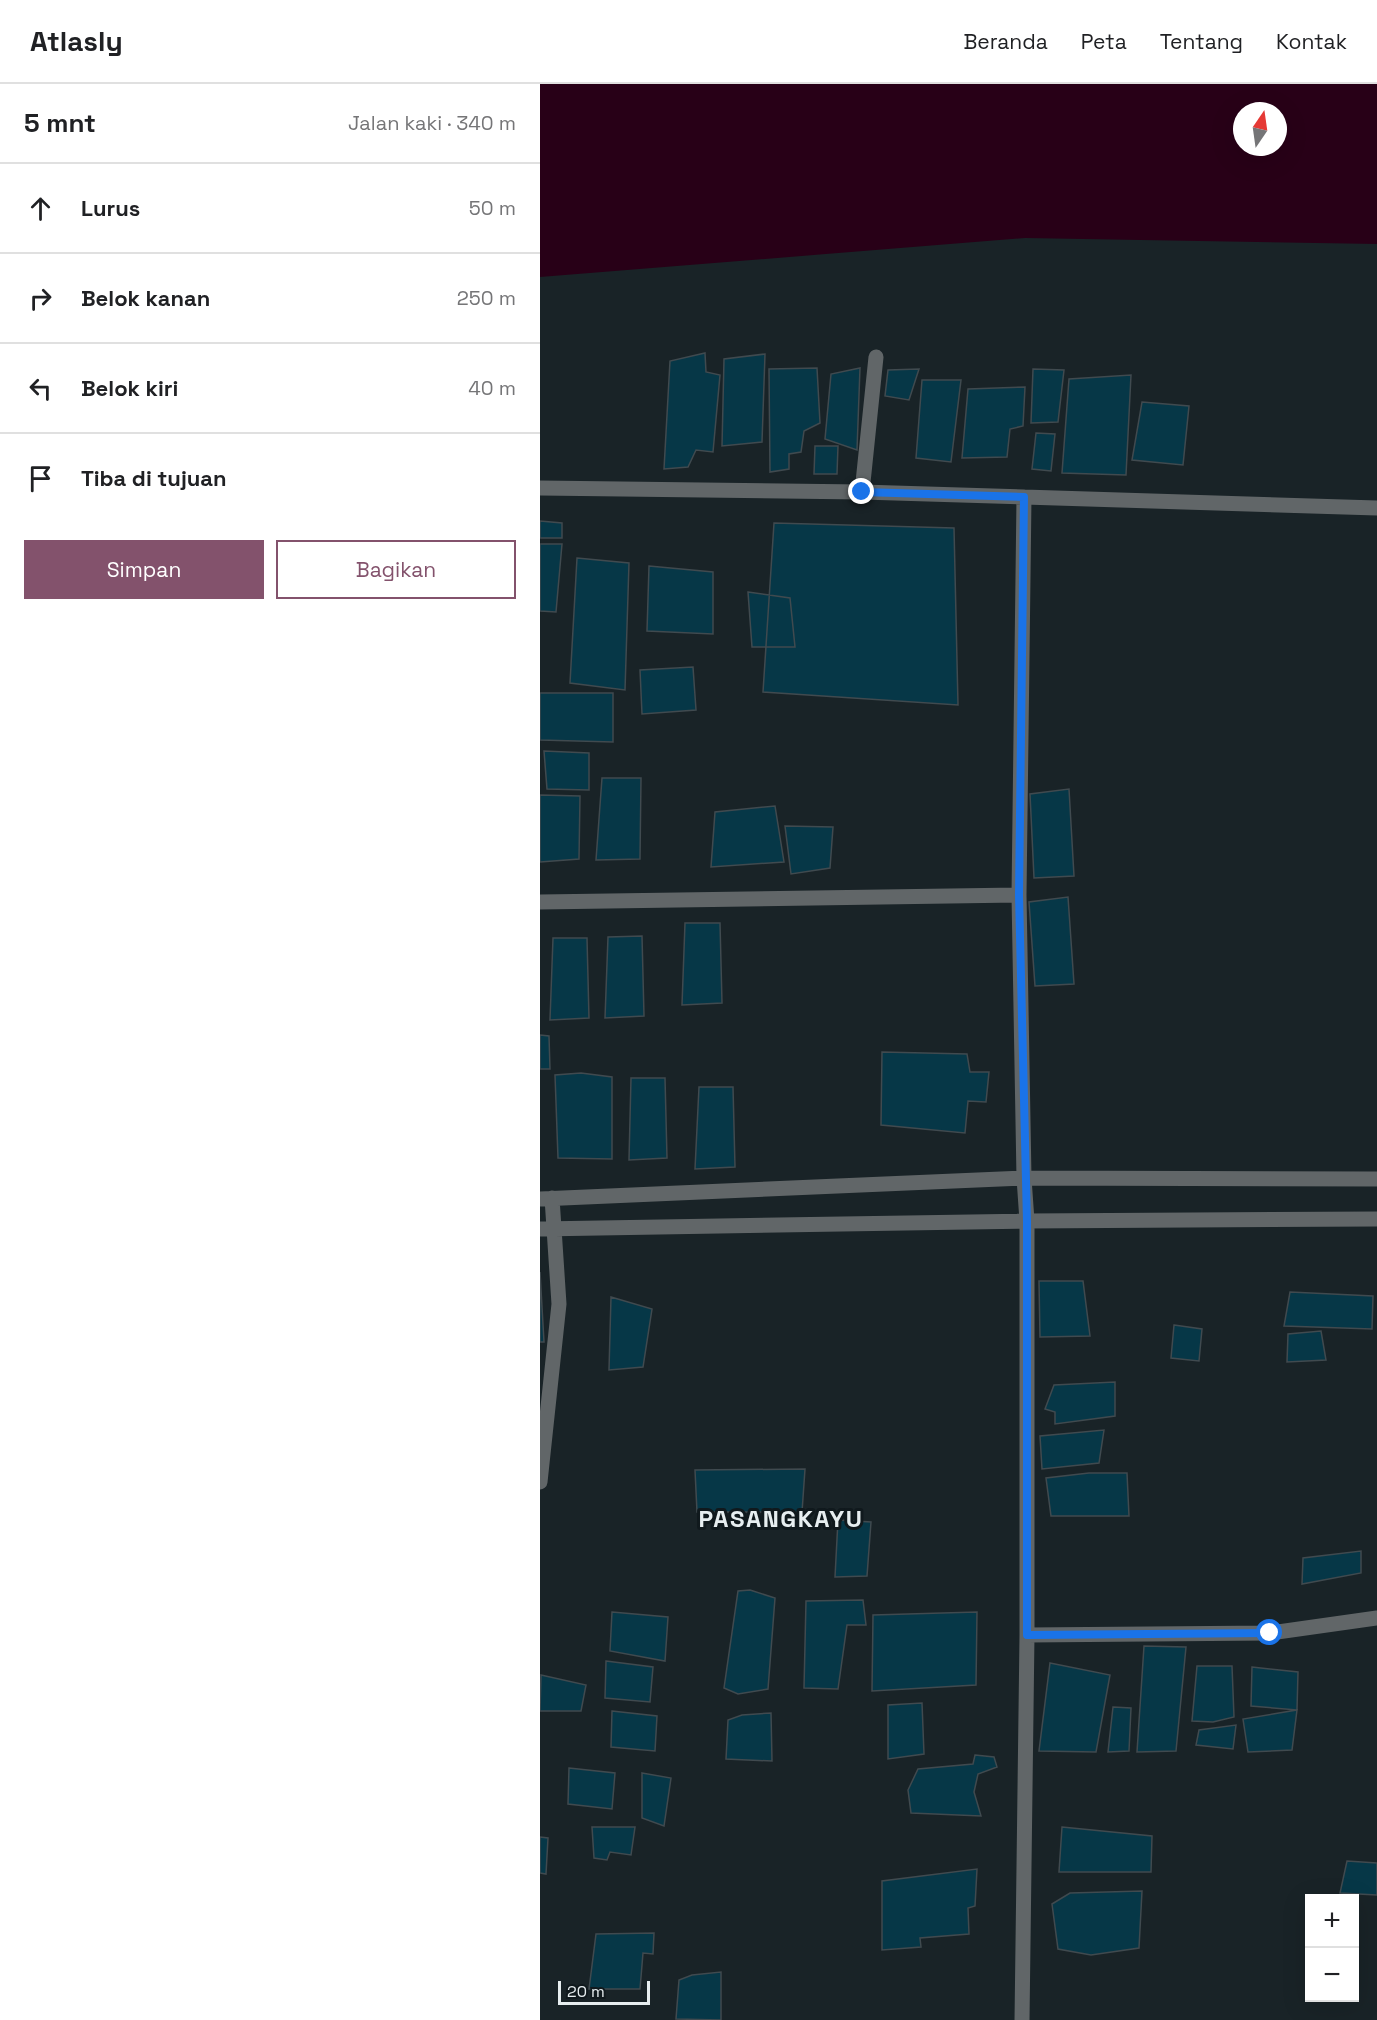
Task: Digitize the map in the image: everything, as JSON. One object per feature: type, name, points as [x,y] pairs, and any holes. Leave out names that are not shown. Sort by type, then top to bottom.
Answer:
[{"type":"street","points":[[862,492],[876,357]]},
{"type":"street","points":[[540,488],[862,492],[1377,508]]},
{"type":"street","points":[[1022,2020],[1027,1635],[1027,1221],[1024,1178],[1019,895],[1024,497]]},
{"type":"street","points":[[540,902],[1019,895]]},
{"type":"street","points":[[540,1482],[559,1305],[547,1229],[546,1199],[1024,1178],[1377,1179]]},
{"type":"street","points":[[547,1229],[1027,1221],[1377,1219]]},
{"type":"street","points":[[1027,1635],[1270,1633],[1377,1618]]},
{"type":"shaded area","points":[[540,84],[1377,84],[1377,244],[1025,238],[540,277]]},
{"type":"building","points":[[705,353],[706,372],[720,375],[713,452],[696,450],[688,467],[664,469],[670,361]]},
{"type":"building","points":[[765,354],[762,442],[722,446],[724,359]]},
{"type":"building","points":[[817,368],[820,423],[804,431],[801,452],[789,454],[789,469],[770,472],[769,369]]},
{"type":"building","points":[[860,368],[857,450],[825,439],[831,374]]},
{"type":"building","points":[[919,369],[909,400],[885,396],[888,370]]},
{"type":"building","points":[[1033,369],[1064,370],[1058,422],[1031,423]]},
{"type":"building","points":[[1131,375],[1126,475],[1062,473],[1069,379]]},
{"type":"building","points":[[922,380],[961,380],[951,462],[916,458]]},
{"type":"building","points":[[1025,387],[1023,426],[1010,429],[1007,457],[962,458],[968,389]]},
{"type":"building","points":[[1142,402],[1189,406],[1183,465],[1132,460]]},
{"type":"building","points":[[1036,433],[1055,434],[1051,471],[1032,469]]},
{"type":"building","points":[[815,446],[838,446],[837,474],[814,474]]},
{"type":"building","points":[[540,521],[562,523],[562,538],[540,538]]},
{"type":"building","points":[[774,523],[954,528],[958,705],[763,692]]},
{"type":"building","points":[[540,544],[562,544],[556,612],[540,611]]},
{"type":"building","points":[[577,558],[629,563],[625,690],[570,683]]},
{"type":"building","points":[[649,566],[713,572],[713,634],[647,631]]},
{"type":"building","points":[[748,592],[790,598],[795,647],[752,647]]},
{"type":"building","points":[[693,667],[696,710],[642,714],[640,670]]},
{"type":"building","points":[[540,693],[613,693],[613,742],[540,740]]},
{"type":"building","points":[[544,751],[589,753],[589,790],[547,789]]},
{"type":"building","points":[[602,778],[641,778],[640,859],[596,860]]},
{"type":"building","points":[[1069,789],[1074,876],[1034,878],[1030,794]]},
{"type":"building","points":[[540,795],[580,796],[579,859],[540,862]]},
{"type":"building","points":[[775,806],[784,862],[711,867],[715,812]]},
{"type":"building","points":[[785,826],[833,827],[830,868],[791,874]]},
{"type":"building","points":[[1068,897],[1074,984],[1035,986],[1029,902]]},
{"type":"building","points":[[685,923],[720,923],[722,1003],[682,1005]]},
{"type":"building","points":[[642,936],[644,1016],[605,1018],[608,937]]},
{"type":"building","points":[[553,938],[587,938],[589,1018],[550,1020]]},
{"type":"building","points":[[540,1035],[549,1036],[550,1069],[540,1069]]},
{"type":"building","points":[[882,1052],[967,1054],[970,1072],[989,1072],[986,1102],[968,1101],[965,1133],[881,1125]]},
{"type":"building","points":[[581,1073],[612,1077],[612,1159],[558,1158],[555,1075]]},
{"type":"building","points":[[631,1078],[665,1078],[667,1158],[629,1160]]},
{"type":"building","points":[[699,1087],[733,1087],[735,1167],[695,1169]]},
{"type":"building","points":[[540,1272],[544,1342],[540,1342]]},
{"type":"building","points":[[1039,1281],[1083,1281],[1090,1336],[1040,1337]]},
{"type":"building","points":[[1290,1292],[1373,1296],[1372,1329],[1284,1326]]},
{"type":"building","points":[[611,1297],[652,1309],[643,1367],[609,1370]]},
{"type":"building","points":[[1174,1325],[1202,1329],[1199,1361],[1171,1358]]},
{"type":"building","points":[[1321,1331],[1326,1360],[1287,1362],[1288,1334]]},
{"type":"building","points":[[1115,1382],[1115,1416],[1055,1424],[1055,1412],[1045,1409],[1054,1385]]},
{"type":"building","points":[[1104,1430],[1099,1463],[1042,1469],[1040,1436]]},
{"type":"building","points":[[805,1469],[802,1512],[697,1512],[695,1470]]},
{"type":"building","points":[[1089,1473],[1127,1473],[1129,1516],[1051,1516],[1046,1478]]},
{"type":"building","points":[[838,1520],[871,1522],[867,1576],[835,1577]]},
{"type":"building","points":[[1361,1551],[1361,1573],[1302,1584],[1303,1558]]},
{"type":"building","points":[[750,1590],[775,1598],[768,1689],[738,1694],[724,1688],[738,1591]]},
{"type":"building","points":[[863,1600],[866,1625],[847,1625],[838,1689],[804,1688],[806,1601]]},
{"type":"building","points":[[612,1612],[668,1617],[665,1661],[610,1651]]},
{"type":"building","points":[[977,1612],[976,1685],[872,1691],[873,1615]]},
{"type":"building","points":[[1144,1646],[1186,1647],[1176,1751],[1137,1752]]},
{"type":"building","points":[[606,1661],[653,1667],[650,1702],[605,1698]]},
{"type":"building","points":[[1050,1663],[1110,1675],[1096,1752],[1039,1751]]},
{"type":"building","points":[[1197,1666],[1232,1666],[1234,1717],[1213,1722],[1192,1721]]},
{"type":"building","points":[[1252,1667],[1298,1672],[1297,1710],[1251,1706]]},
{"type":"building","points":[[541,1675],[586,1685],[581,1711],[540,1711]]},
{"type":"building","points":[[922,1703],[924,1754],[888,1759],[888,1705]]},
{"type":"building","points":[[1113,1707],[1131,1708],[1129,1751],[1108,1752]]},
{"type":"building","points":[[1297,1710],[1292,1750],[1248,1752],[1243,1719]]},
{"type":"building","points":[[612,1711],[657,1716],[655,1751],[611,1747]]},
{"type":"building","points":[[771,1713],[772,1761],[726,1759],[728,1720],[742,1715]]},
{"type":"building","points":[[1236,1725],[1233,1749],[1196,1745],[1199,1730]]},
{"type":"building","points":[[975,1755],[994,1757],[997,1767],[978,1774],[974,1792],[981,1816],[911,1813],[908,1790],[918,1769],[973,1764]]},
{"type":"building","points":[[569,1768],[615,1773],[612,1809],[568,1804]]},
{"type":"building","points":[[642,1773],[671,1778],[664,1826],[642,1818]]},
{"type":"building","points":[[592,1827],[635,1827],[631,1855],[610,1852],[607,1860],[594,1858]]},
{"type":"building","points":[[1062,1827],[1152,1836],[1151,1872],[1059,1872]]},
{"type":"building","points":[[540,1837],[548,1838],[546,1874],[540,1873]]},
{"type":"building","points":[[1347,1861],[1377,1863],[1377,1895],[1340,1893]]},
{"type":"building","points":[[977,1869],[975,1906],[968,1908],[969,1934],[920,1938],[921,1947],[882,1950],[882,1881]]},
{"type":"building","points":[[1142,1891],[1139,1948],[1091,1955],[1058,1949],[1052,1904],[1070,1893]]},
{"type":"building","points":[[654,1933],[653,1954],[643,1953],[640,1989],[589,1989],[596,1934]]},
{"type":"building","points":[[721,1972],[721,2020],[676,2019],[679,1980],[692,1975]]},
{"type":"district","name":"PASANGKAYU","points":[[781,1519]]},
{"type":"route","points":[[862,492],[1024,497],[1019,895],[1024,1178],[1027,1221],[1027,1635],[1270,1633]]}]
